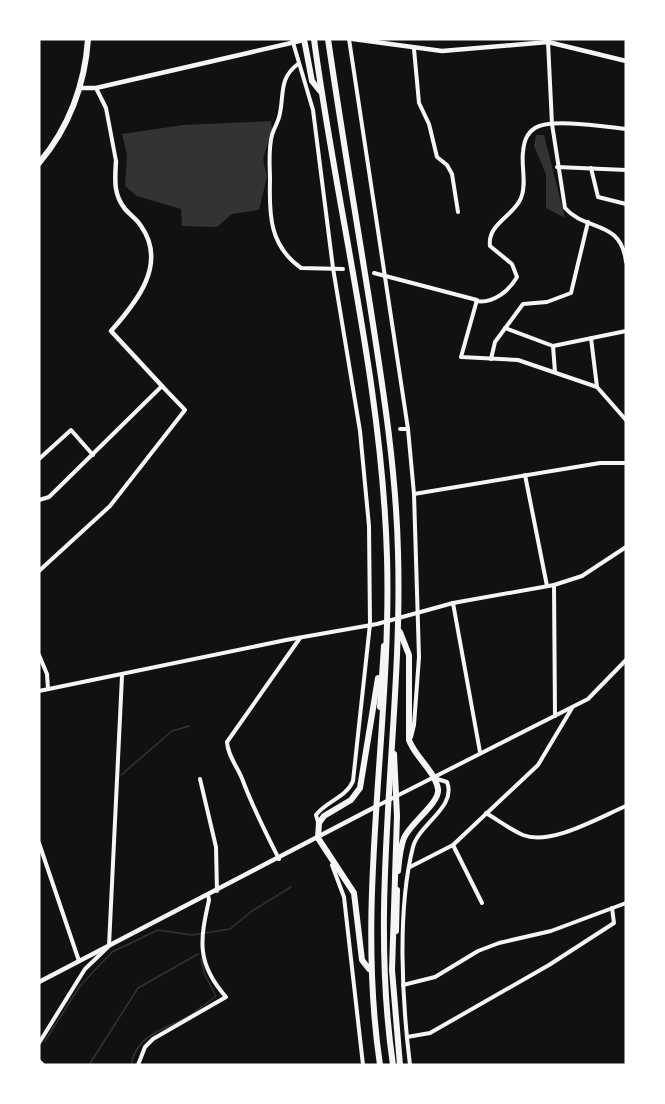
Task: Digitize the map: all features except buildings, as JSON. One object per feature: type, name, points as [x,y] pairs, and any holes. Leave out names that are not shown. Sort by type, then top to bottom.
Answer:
[{"type":"highway","points":[[39,163],[62,131],[80,88],[88,39]]},
{"type":"highway","points":[[313,39],[378,444],[386,562],[385,640],[371,712],[360,788],[351,800],[324,816],[319,823],[318,838],[354,893],[362,960],[369,969]]},
{"type":"highway","points":[[313,39],[368,364],[385,508],[387,636],[371,952],[373,1009],[379,1065]]},
{"type":"highway","points":[[329,39],[393,457],[399,513],[400,632],[394,760],[397,816],[392,942],[395,1020],[400,1065]]},
{"type":"highway","points":[[329,39],[385,402],[397,506],[398,642],[384,913],[386,1007],[393,1065]]},
{"type":"highway","points":[[304,40],[312,81],[320,91]]},
{"type":"highway","points":[[392,942],[396,934],[400,853],[413,822],[436,800],[438,786],[413,753],[409,740],[409,655],[400,632]]},
{"type":"highway","points":[[379,1065],[369,969],[381,666]]},
{"type":"street","points":[[409,740],[414,725],[419,657],[414,494],[408,429],[383,274],[351,39],[442,51],[541,41],[626,61]]},
{"type":"street","points":[[80,88],[96,88],[304,40]]},
{"type":"street","points":[[292,41],[313,110],[333,268],[360,431],[369,526],[370,624],[353,781],[351,787],[316,815],[319,823]]},
{"type":"street","points":[[548,42],[552,124],[565,208],[570,214],[617,237],[622,244],[626,262]]},
{"type":"street","points":[[414,49],[419,103],[429,124],[437,157],[447,165],[452,174],[458,212]]},
{"type":"street","points":[[298,64],[290,70],[280,92],[281,112],[272,135],[269,151],[268,211],[272,229],[290,260],[301,268],[343,268]]},
{"type":"street","points":[[39,571],[110,507],[186,412],[111,332],[142,294],[151,256],[148,237],[118,199],[114,185],[116,161],[106,108],[96,88]]},
{"type":"street","points":[[374,273],[487,302],[504,292],[517,277],[512,264],[490,246],[490,236],[494,228],[515,209],[522,196],[522,159],[528,134],[539,126],[552,124],[626,129]]},
{"type":"street","points":[[557,167],[626,170]]},
{"type":"street","points":[[591,168],[598,197],[626,204]]},
{"type":"street","points":[[491,359],[495,342],[523,304],[547,302],[572,293],[588,222]]},
{"type":"street","points":[[476,301],[461,357],[518,360],[597,387],[626,420]]},
{"type":"street","points":[[505,328],[553,346],[626,332]]},
{"type":"street","points":[[591,338],[597,387]]},
{"type":"street","points":[[553,346],[555,372]]},
{"type":"street","points":[[39,500],[49,496],[162,386]]},
{"type":"street","points":[[400,429],[408,429]]},
{"type":"street","points":[[39,459],[71,430],[93,455]]},
{"type":"street","points":[[360,431],[368,430]]},
{"type":"street","points":[[414,494],[600,463],[626,463]]},
{"type":"street","points":[[525,475],[548,586]]},
{"type":"street","points":[[39,691],[377,624],[453,603],[554,585],[582,576],[626,547]]},
{"type":"street","points":[[554,585],[555,716]]},
{"type":"street","points":[[453,603],[480,752]]},
{"type":"street","points":[[279,859],[248,798],[243,780],[227,752],[227,742],[300,638]]},
{"type":"street","points":[[39,655],[47,674],[48,689]]},
{"type":"street","points":[[39,982],[279,859],[480,752],[572,708],[588,699],[626,660]]},
{"type":"street","points":[[39,1043],[85,969],[109,946],[122,676]]},
{"type":"street","points":[[410,867],[453,844],[546,757],[572,708]]},
{"type":"street","points":[[410,1065],[403,985],[404,914],[416,837],[443,807],[448,797],[447,782],[433,778]]},
{"type":"street","points":[[200,779],[216,847],[217,891]]},
{"type":"street","points":[[486,813],[524,835],[535,837],[562,834],[626,806]]},
{"type":"street","points":[[318,838],[335,870],[344,897],[360,1014],[363,1065]]},
{"type":"street","points":[[39,843],[79,961]]},
{"type":"street","points":[[453,844],[482,903]]},
{"type":"street","points":[[138,1065],[145,1047],[153,1039],[226,996],[217,986],[203,956],[201,937],[209,900],[208,895]]},
{"type":"street","points":[[403,985],[435,977],[478,951],[499,943],[551,931],[626,903]]},
{"type":"street","points":[[407,1037],[430,1033],[549,965],[614,923],[612,908]]},
{"type":"street","points":[[39,1061],[43,1065]]},
{"type":"shaded area","points":[[271,121],[272,129],[263,159],[267,177],[259,210],[232,214],[217,227],[182,226],[181,209],[137,196],[125,186],[127,155],[122,134],[183,125]]},
{"type":"shaded area","points":[[536,135],[544,135],[565,218],[546,208],[546,174],[534,146]]},
{"type":"waterway","points":[[121,775],[172,731],[189,726]]},
{"type":"waterway","points":[[45,1041],[80,986],[112,952],[158,930],[192,935],[230,929],[252,911],[291,887]]},
{"type":"waterway","points":[[89,1065],[138,988],[198,954]]},
{"type":"waterway","points":[[131,1065],[134,1054],[146,1039],[189,1016],[216,996],[205,975],[201,959]]}]
